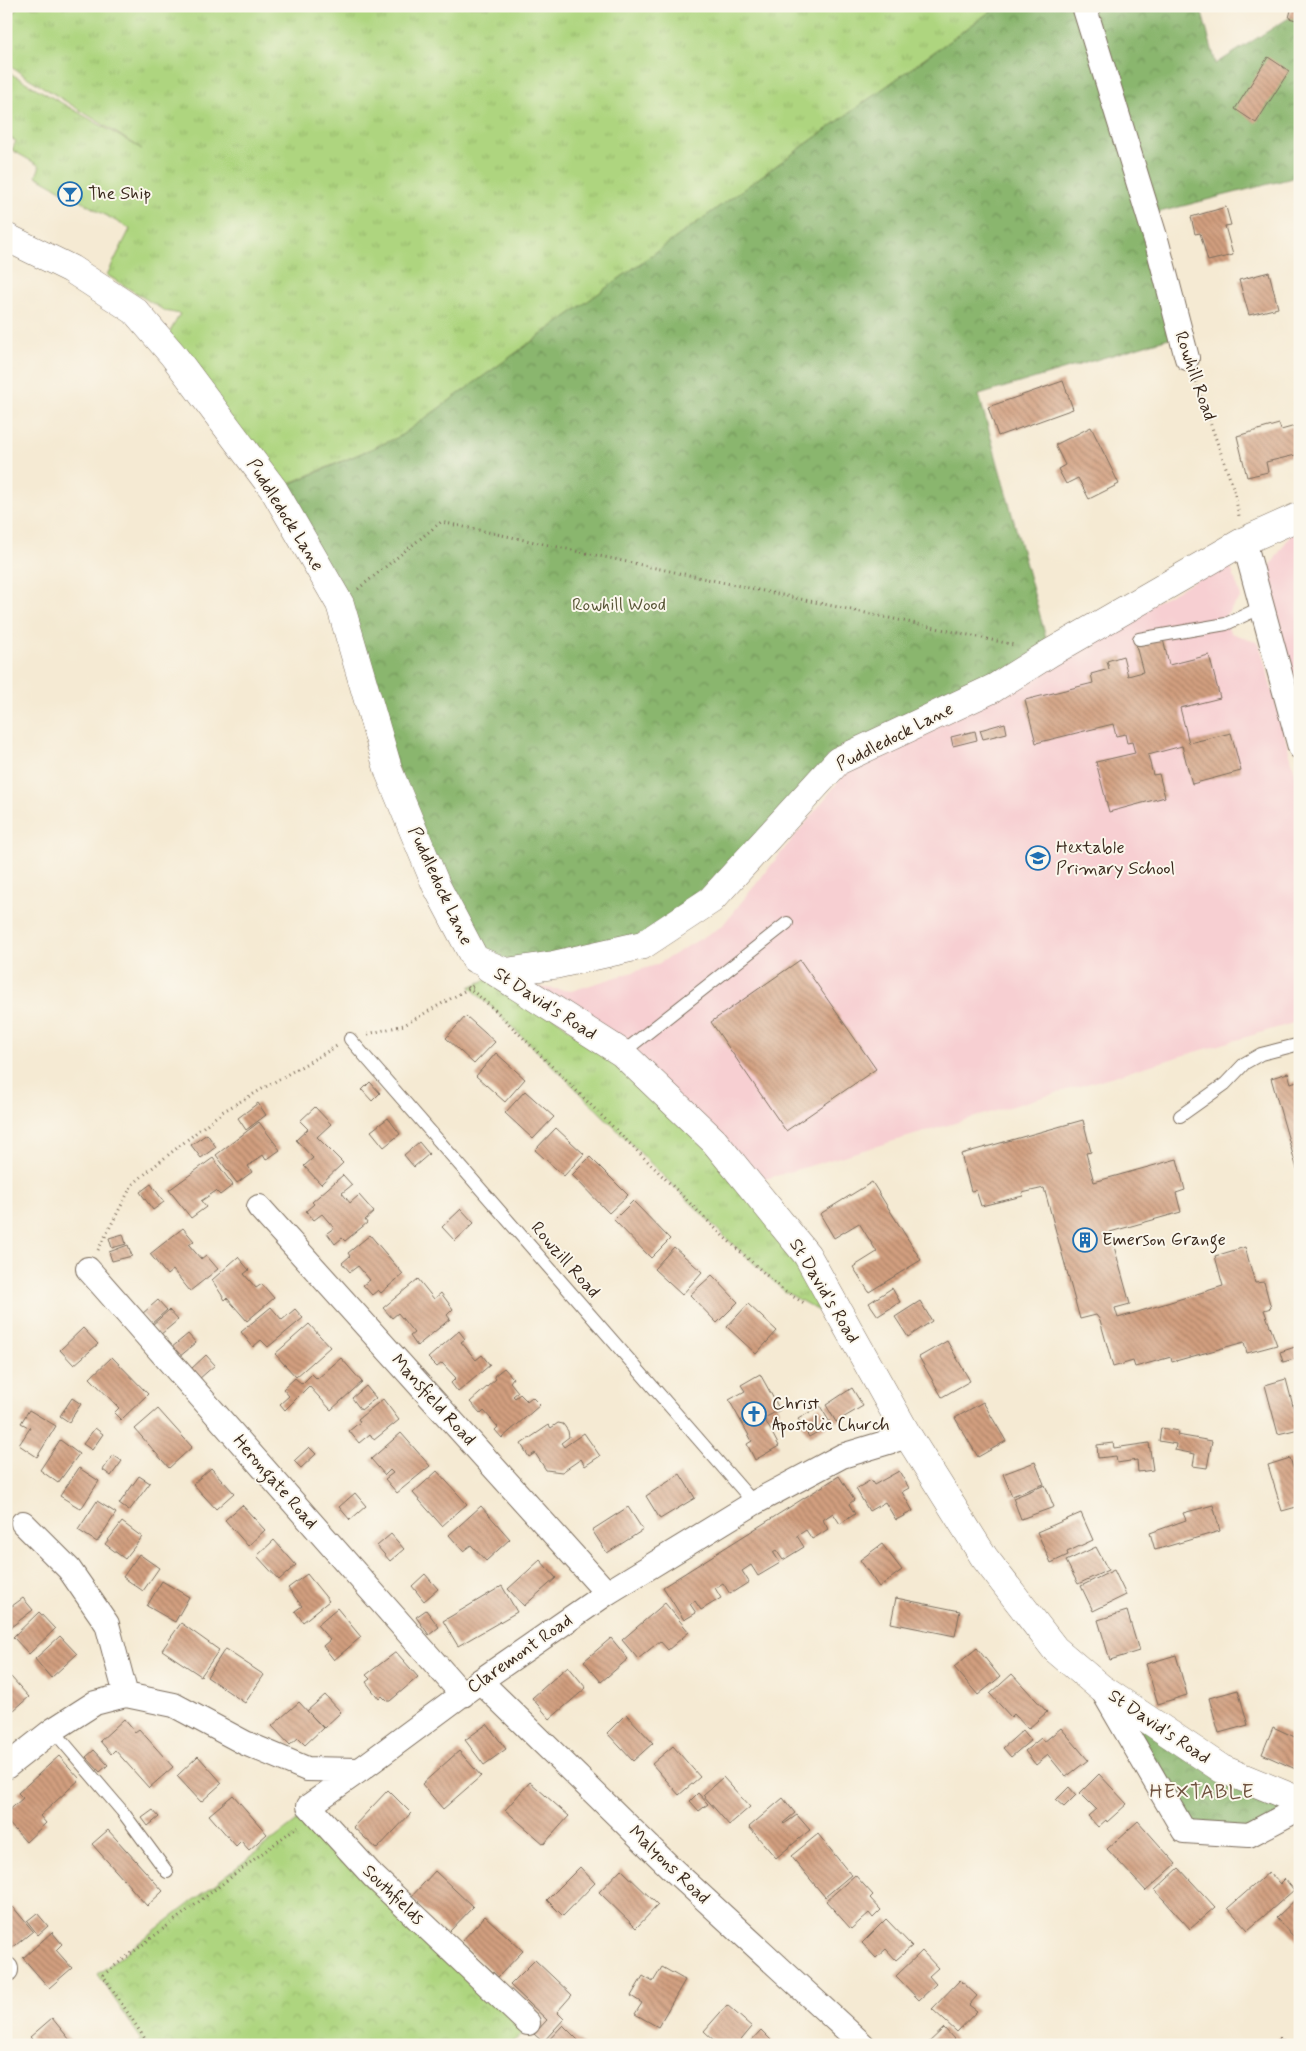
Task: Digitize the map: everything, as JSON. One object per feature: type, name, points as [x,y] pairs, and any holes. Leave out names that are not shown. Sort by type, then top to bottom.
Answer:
[{"type":"street","name":"Rowhill Road","points":[[1084,6],[1157,243],[1187,358]]},
{"type":"street","name":"Puddledock Lane","points":[[6,238],[71,269],[135,311],[173,355],[274,490],[340,604],[389,772],[436,885],[475,959],[506,972],[554,965],[643,944],[711,900],[838,762],[994,688],[1050,652],[1244,541],[1300,516]]},
{"type":"street","points":[[1244,541],[1296,720],[1300,747]]},
{"type":"street","name":"St David's Road","points":[[475,959],[622,1053],[714,1141],[807,1255],[908,1436],[989,1564],[1055,1649],[1101,1688],[1222,1769],[1300,1802]]},
{"type":"street","name":"Mansfield Road","points":[[259,1207],[608,1593]]},
{"type":"street","name":"Herongate Road","points":[[88,1269],[471,1688]]},
{"type":"street","name":"Claremont Road","points":[[360,1770],[471,1688],[608,1593],[754,1503],[842,1456],[908,1436]]},
{"type":"street","points":[[23,1523],[69,1569],[107,1624],[126,1695]]},
{"type":"street","name":"Malyons Road","points":[[471,1688],[671,1868],[863,2045]]},
{"type":"street","name":"St David's Road","points":[[1101,1688],[1184,1831],[1249,1834],[1300,1808]]},
{"type":"street","points":[[6,1767],[54,1730],[95,1703],[126,1695],[174,1705],[246,1743],[307,1769],[360,1770]]},
{"type":"street","points":[[309,1806],[360,1770]]},
{"type":"street","name":"Southfields","points":[[309,1806],[372,1876],[528,2023]]},
{"type":"lane","points":[[1139,639],[1226,624],[1262,607]]},
{"type":"lane","points":[[622,1053],[787,924]]},
{"type":"lane","name":"Rowzill Road","points":[[350,1039],[754,1503]]},
{"type":"lane","points":[[1180,1116],[1218,1089],[1245,1063],[1261,1054],[1300,1044]]},
{"type":"lane","points":[[54,1730],[122,1811],[167,1872]]},
{"type":"path","points":[[6,21],[14,6]]},
{"type":"path","name":"Rowhill Road","points":[[1187,358],[1234,490],[1244,541]]},
{"type":"path","points":[[340,604],[441,522],[1050,652]]},
{"type":"path","points":[[88,1269],[132,1185],[222,1112],[310,1059],[350,1039],[404,1025],[468,988],[495,1010],[723,1236],[784,1291],[819,1312],[840,1315]]},
{"type":"path","points":[[139,2045],[145,2039],[103,1975],[299,1825],[309,1806]]},
{"type":"shaded area","points":[[1300,528],[1300,715],[1265,574],[1293,531]]},
{"type":"shaded area","name":"Hextable Primary School","points":[[1229,562],[1241,597],[1225,616],[1226,624],[1231,633],[1259,643],[1300,790],[1300,1021],[755,1182],[522,985],[571,991],[656,965],[722,926],[848,770]]},
{"type":"green space","points":[[18,6],[998,6],[399,437],[274,490],[167,337],[180,314],[165,311],[107,275],[130,229],[36,176],[40,166],[12,150],[16,141],[6,136],[6,71],[142,149],[6,64],[6,26]]},
{"type":"green space","name":"Rowhill Wood","points":[[998,6],[1200,6],[1216,64],[1300,11],[1300,176],[1140,217],[1172,337],[979,395],[1050,652],[837,760],[709,899],[643,942],[553,963],[479,958],[437,884],[341,603],[276,490],[399,437]]},
{"type":"green space","points":[[498,974],[714,1141],[839,1313],[819,1311],[784,1291],[724,1236],[564,1077],[470,987]]},
{"type":"green space","points":[[1105,1694],[1300,1802],[1249,1831],[1184,1827]]},
{"type":"green space","points":[[301,1818],[531,2026],[510,2045],[137,2045],[141,2039],[98,1974]]},
{"type":"building","points":[[1292,6],[1300,6],[1300,21],[1289,18]]},
{"type":"building","points":[[1268,57],[1289,71],[1256,123],[1235,109]]},
{"type":"building","points":[[1226,207],[1231,225],[1225,226],[1233,255],[1208,261],[1200,233],[1195,234],[1191,217]]},
{"type":"building","points":[[1269,272],[1278,308],[1249,315],[1239,280]]},
{"type":"building","points":[[1063,381],[1073,409],[998,436],[988,407]]},
{"type":"building","points":[[1279,424],[1281,430],[1299,425],[1300,454],[1266,462],[1268,472],[1247,477],[1237,436]]},
{"type":"building","points":[[1091,427],[1119,484],[1089,499],[1078,478],[1066,484],[1058,469],[1065,465],[1055,445]]},
{"type":"building","points":[[1163,639],[1169,665],[1209,655],[1220,698],[1180,708],[1189,743],[1231,733],[1241,771],[1192,784],[1182,746],[1148,755],[1153,775],[1159,774],[1165,797],[1109,812],[1096,762],[1135,753],[1132,742],[1127,743],[1125,734],[1116,736],[1113,724],[1036,743],[1025,700],[1093,683],[1091,674],[1109,669],[1107,661],[1123,656],[1128,676],[1143,672],[1136,646]]},
{"type":"building","points":[[1005,723],[1007,733],[983,739],[980,730]]},
{"type":"building","points":[[975,731],[977,740],[953,746],[951,737]]},
{"type":"building","points":[[800,960],[876,1069],[786,1131],[711,1022]]},
{"type":"building","points":[[466,1016],[495,1042],[474,1064],[446,1038]]},
{"type":"building","points":[[496,1053],[525,1079],[505,1102],[476,1076]]},
{"type":"building","points":[[1288,1073],[1291,1083],[1300,1080],[1300,1169],[1297,1169],[1271,1078]]},
{"type":"building","points":[[370,1082],[380,1093],[372,1101],[362,1090]]},
{"type":"building","points":[[525,1091],[554,1117],[533,1139],[505,1113]]},
{"type":"building","points":[[258,1103],[266,1115],[246,1130],[238,1118]]},
{"type":"building","points":[[315,1107],[331,1124],[317,1137],[343,1163],[321,1184],[304,1166],[313,1158],[296,1140],[308,1129],[300,1121]]},
{"type":"building","points":[[388,1118],[400,1134],[384,1147],[371,1131]]},
{"type":"building","name":"Emerson Grange","points":[[1083,1120],[1091,1152],[1086,1153],[1094,1182],[1177,1159],[1185,1190],[1176,1193],[1181,1212],[1110,1232],[1130,1304],[1115,1308],[1118,1318],[1223,1286],[1215,1256],[1245,1247],[1255,1283],[1264,1282],[1271,1308],[1264,1310],[1277,1345],[1247,1353],[1244,1342],[1172,1362],[1171,1357],[1135,1367],[1133,1361],[1113,1367],[1100,1320],[1096,1315],[1080,1319],[1044,1188],[1022,1193],[1023,1196],[981,1206],[976,1190],[971,1191],[961,1154]]},
{"type":"building","points":[[259,1122],[280,1150],[266,1160],[263,1155],[248,1166],[252,1172],[237,1183],[216,1155]]},
{"type":"building","points":[[556,1128],[584,1154],[564,1176],[535,1150]]},
{"type":"building","points":[[207,1134],[216,1147],[201,1158],[191,1145]]},
{"type":"building","points":[[419,1142],[429,1154],[414,1167],[404,1155]]},
{"type":"building","points":[[590,1157],[628,1195],[609,1213],[572,1175]]},
{"type":"building","points":[[213,1158],[233,1185],[220,1195],[216,1191],[201,1201],[206,1207],[191,1218],[169,1190]]},
{"type":"building","points":[[343,1175],[352,1185],[342,1193],[350,1203],[359,1195],[374,1212],[365,1220],[367,1223],[345,1241],[342,1238],[335,1244],[327,1233],[334,1228],[322,1214],[314,1220],[306,1211],[314,1204],[312,1202]]},
{"type":"building","points":[[872,1182],[921,1260],[869,1292],[853,1267],[877,1252],[859,1223],[834,1238],[820,1214]]},
{"type":"building","points":[[151,1184],[164,1202],[153,1210],[140,1192]]},
{"type":"building","points":[[633,1201],[670,1239],[651,1258],[614,1220]]},
{"type":"building","points":[[461,1209],[474,1223],[455,1241],[442,1227]]},
{"type":"building","points":[[183,1228],[194,1241],[189,1245],[201,1259],[206,1255],[218,1269],[190,1291],[173,1270],[167,1275],[150,1254]]},
{"type":"building","points":[[123,1234],[126,1244],[112,1248],[109,1238]]},
{"type":"building","points":[[370,1235],[403,1274],[381,1293],[378,1290],[372,1295],[363,1285],[370,1280],[358,1266],[350,1272],[342,1263],[350,1256],[348,1253]]},
{"type":"building","points":[[128,1245],[132,1256],[112,1261],[109,1252]]},
{"type":"building","points":[[674,1247],[702,1272],[682,1295],[654,1269]]},
{"type":"building","points":[[238,1257],[249,1270],[244,1274],[256,1288],[262,1284],[274,1298],[247,1321],[227,1298],[225,1300],[212,1280]]},
{"type":"building","points":[[712,1275],[738,1302],[717,1323],[690,1295]]},
{"type":"building","points":[[418,1279],[434,1299],[441,1293],[453,1309],[447,1315],[450,1319],[417,1346],[410,1336],[414,1333],[398,1313],[392,1318],[383,1308]]},
{"type":"building","points":[[892,1288],[900,1302],[878,1316],[869,1303]]},
{"type":"building","points":[[158,1300],[167,1310],[151,1324],[142,1314]]},
{"type":"building","points":[[920,1301],[932,1321],[908,1337],[895,1317]]},
{"type":"building","points":[[748,1304],[777,1331],[756,1354],[727,1327]]},
{"type":"building","points":[[271,1307],[282,1320],[295,1309],[303,1318],[268,1347],[261,1340],[253,1347],[241,1332]]},
{"type":"building","points":[[169,1310],[178,1320],[160,1335],[152,1325]]},
{"type":"building","points":[[309,1324],[330,1347],[296,1377],[275,1354]]},
{"type":"building","points":[[83,1328],[98,1344],[74,1365],[60,1350]]},
{"type":"building","points":[[459,1331],[465,1339],[461,1342],[476,1360],[482,1355],[490,1365],[458,1392],[451,1383],[456,1378],[442,1363],[437,1367],[428,1358]]},
{"type":"building","points":[[188,1334],[196,1343],[179,1357],[171,1348]]},
{"type":"building","points":[[947,1341],[970,1381],[942,1397],[919,1357]]},
{"type":"building","points":[[1295,1347],[1298,1358],[1283,1362],[1280,1352]]},
{"type":"building","points":[[206,1355],[215,1365],[199,1379],[190,1370]]},
{"type":"building","points":[[112,1357],[148,1394],[121,1420],[114,1413],[119,1408],[90,1378]]},
{"type":"building","points":[[341,1358],[362,1382],[331,1410],[309,1386],[285,1410],[280,1404],[289,1396],[283,1389],[295,1378],[302,1384],[312,1374],[317,1379]]},
{"type":"building","points":[[504,1368],[513,1378],[510,1382],[518,1392],[513,1396],[515,1398],[520,1394],[527,1401],[532,1397],[540,1405],[502,1438],[495,1430],[498,1427],[484,1411],[481,1414],[470,1402],[496,1379],[494,1376]]},
{"type":"building","name":"Christ Apostolic Church","points":[[760,1374],[780,1410],[764,1418],[779,1446],[755,1460],[747,1444],[752,1441],[729,1400],[745,1391],[741,1385]]},
{"type":"building","points":[[1286,1379],[1299,1429],[1278,1434],[1265,1385]]},
{"type":"building","points":[[366,1386],[376,1398],[361,1410],[352,1398]]},
{"type":"building","points":[[852,1388],[863,1406],[836,1422],[826,1405]]},
{"type":"building","points":[[72,1398],[81,1404],[69,1422],[60,1416]]},
{"type":"building","points":[[383,1399],[399,1420],[374,1440],[370,1434],[359,1443],[349,1431],[360,1422],[358,1419]]},
{"type":"building","points":[[983,1402],[1006,1441],[978,1457],[955,1418]]},
{"type":"building","points":[[820,1406],[831,1424],[809,1437],[798,1419]]},
{"type":"building","points":[[158,1409],[192,1447],[169,1468],[135,1429]]},
{"type":"building","points":[[29,1410],[56,1426],[37,1457],[19,1445],[30,1428],[21,1423]]},
{"type":"building","points":[[558,1423],[563,1424],[568,1431],[569,1437],[561,1443],[564,1447],[584,1433],[600,1456],[585,1466],[581,1459],[562,1472],[546,1470],[535,1453],[529,1457],[521,1444],[549,1425],[551,1428]]},
{"type":"building","points":[[95,1428],[103,1434],[92,1450],[83,1444]]},
{"type":"building","points":[[1161,1428],[1178,1431],[1177,1435],[1212,1441],[1207,1468],[1193,1466],[1195,1454],[1175,1450],[1176,1444],[1159,1441]]},
{"type":"building","points":[[401,1433],[430,1466],[397,1493],[385,1479],[393,1473],[390,1470],[385,1475],[371,1459]]},
{"type":"building","points":[[60,1440],[79,1454],[58,1483],[40,1470]]},
{"type":"building","points":[[1113,1443],[1114,1448],[1149,1443],[1153,1470],[1138,1472],[1137,1460],[1117,1463],[1116,1456],[1098,1458],[1097,1445]]},
{"type":"building","points":[[309,1447],[316,1454],[301,1468],[294,1461]]},
{"type":"building","points":[[113,1455],[122,1461],[111,1476],[103,1470]]},
{"type":"building","points":[[1290,1458],[1300,1489],[1300,1506],[1282,1511],[1268,1465]]},
{"type":"building","points":[[1035,1462],[1044,1484],[1012,1496],[1003,1474]]},
{"type":"building","points":[[79,1468],[99,1481],[81,1509],[60,1496]]},
{"type":"building","points":[[211,1468],[234,1493],[216,1509],[193,1484]]},
{"type":"building","points":[[437,1471],[467,1504],[442,1526],[413,1493]]},
{"type":"building","points":[[899,1471],[909,1488],[902,1492],[913,1511],[896,1520],[885,1502],[869,1511],[856,1489],[871,1480],[874,1485]]},
{"type":"building","points":[[680,1474],[695,1498],[660,1519],[646,1496]]},
{"type":"building","points":[[139,1476],[150,1483],[129,1511],[119,1504]]},
{"type":"building","points":[[839,1476],[854,1500],[849,1504],[855,1514],[840,1524],[833,1513],[823,1520],[828,1529],[819,1535],[812,1539],[806,1530],[797,1536],[804,1547],[783,1560],[776,1550],[773,1552],[780,1563],[758,1576],[751,1565],[742,1571],[749,1582],[730,1594],[723,1583],[715,1588],[721,1598],[701,1610],[695,1601],[690,1604],[696,1613],[684,1620],[663,1587]]},
{"type":"building","points":[[1045,1485],[1054,1507],[1021,1519],[1013,1498]]},
{"type":"building","points":[[355,1493],[366,1506],[350,1520],[339,1507]]},
{"type":"building","points":[[97,1501],[116,1513],[97,1542],[78,1530]]},
{"type":"building","points":[[242,1505],[265,1530],[248,1546],[225,1520]]},
{"type":"building","points":[[1213,1505],[1220,1531],[1155,1550],[1150,1533],[1186,1520],[1183,1513]]},
{"type":"building","points":[[481,1506],[510,1539],[486,1561],[471,1545],[463,1551],[449,1535]]},
{"type":"building","points":[[628,1507],[643,1530],[607,1553],[592,1530]]},
{"type":"building","points":[[1081,1513],[1093,1540],[1067,1552],[1068,1555],[1051,1563],[1037,1532]]},
{"type":"building","points":[[122,1522],[142,1537],[125,1559],[105,1544]]},
{"type":"building","points":[[391,1534],[404,1549],[390,1561],[377,1546]]},
{"type":"building","points":[[274,1540],[296,1565],[279,1580],[257,1556]]},
{"type":"building","points":[[882,1544],[902,1570],[879,1587],[860,1560]]},
{"type":"building","points":[[1096,1547],[1108,1570],[1078,1584],[1066,1561]]},
{"type":"building","points":[[139,1554],[159,1568],[143,1591],[123,1577]]},
{"type":"building","points":[[540,1560],[556,1578],[524,1606],[508,1589]]},
{"type":"building","points":[[1114,1570],[1126,1595],[1093,1611],[1081,1586]]},
{"type":"building","points":[[307,1574],[329,1601],[303,1622],[295,1611],[302,1606],[288,1588]]},
{"type":"building","points":[[425,1574],[438,1589],[424,1601],[412,1586]]},
{"type":"building","points":[[162,1581],[189,1597],[175,1622],[147,1606]]},
{"type":"building","points":[[502,1586],[517,1612],[458,1646],[443,1621]]},
{"type":"building","points":[[23,1598],[33,1610],[6,1631],[6,1608],[8,1609]]},
{"type":"building","points":[[896,1598],[960,1611],[955,1636],[891,1623]]},
{"type":"building","points":[[665,1603],[689,1632],[668,1650],[660,1641],[638,1659],[622,1640]]},
{"type":"building","points":[[337,1608],[361,1637],[334,1660],[323,1646],[330,1640],[317,1625]]},
{"type":"building","points":[[426,1610],[439,1627],[429,1635],[416,1617]]},
{"type":"building","points":[[1127,1611],[1139,1651],[1110,1660],[1098,1620]]},
{"type":"building","points":[[39,1612],[55,1629],[29,1654],[13,1637]]},
{"type":"building","points":[[181,1623],[219,1650],[201,1676],[162,1650]]},
{"type":"building","points":[[60,1636],[77,1654],[51,1678],[35,1659]]},
{"type":"building","points":[[611,1638],[628,1659],[601,1682],[584,1661]]},
{"type":"building","points":[[977,1648],[1000,1677],[978,1695],[954,1667]]},
{"type":"building","points":[[225,1649],[264,1675],[245,1703],[207,1677]]},
{"type":"building","points":[[396,1652],[418,1677],[390,1701],[387,1701],[382,1696],[379,1699],[366,1682],[370,1679],[366,1675]]},
{"type":"building","points":[[1176,1655],[1187,1695],[1158,1704],[1146,1664]]},
{"type":"building","points":[[568,1666],[586,1688],[550,1719],[532,1698]]},
{"type":"building","points":[[1012,1674],[1047,1712],[1028,1729],[1014,1714],[1011,1717],[990,1694]]},
{"type":"building","points":[[11,1677],[29,1697],[14,1710],[6,1701],[6,1680]]},
{"type":"building","points":[[1238,1690],[1248,1725],[1219,1733],[1209,1698]]},
{"type":"building","points":[[325,1695],[341,1712],[324,1728],[307,1711]]},
{"type":"building","points":[[299,1702],[323,1728],[305,1745],[298,1738],[290,1745],[272,1726]]},
{"type":"building","points":[[626,1714],[653,1743],[633,1761],[607,1733]]},
{"type":"building","points":[[124,1719],[135,1732],[139,1729],[173,1767],[149,1788],[115,1750],[111,1754],[100,1741]]},
{"type":"building","points":[[487,1724],[506,1749],[484,1765],[465,1740]]},
{"type":"building","points":[[1273,1727],[1299,1739],[1296,1746],[1300,1748],[1300,1771],[1262,1754]]},
{"type":"building","points":[[1061,1728],[1088,1760],[1066,1777],[1048,1755],[1036,1765],[1025,1751],[1041,1738],[1044,1742]]},
{"type":"building","points":[[1023,1730],[1031,1740],[1011,1757],[1003,1748]]},
{"type":"building","points":[[673,1746],[700,1777],[679,1795],[652,1764]]},
{"type":"building","points":[[94,1750],[108,1765],[100,1772],[86,1757]]},
{"type":"building","points":[[459,1751],[481,1776],[443,1809],[422,1784]]},
{"type":"building","points":[[59,1756],[80,1779],[40,1816],[46,1823],[26,1842],[6,1820],[6,1813],[23,1798],[18,1793]]},
{"type":"building","points":[[198,1756],[222,1783],[201,1802],[177,1776]]},
{"type":"building","points":[[1099,1774],[1127,1804],[1107,1822],[1106,1820],[1098,1827],[1088,1816],[1096,1809],[1080,1793]]},
{"type":"building","points":[[723,1777],[750,1807],[729,1825],[703,1795]]},
{"type":"building","points":[[530,1782],[569,1816],[544,1844],[505,1810]]},
{"type":"building","points":[[1069,1787],[1076,1795],[1064,1807],[1056,1800]]},
{"type":"building","points":[[388,1790],[411,1813],[377,1849],[353,1827]]},
{"type":"building","points":[[698,1793],[708,1804],[699,1811],[690,1801]]},
{"type":"building","points":[[233,1795],[267,1834],[249,1850],[241,1841],[236,1846],[209,1815]]},
{"type":"building","points":[[783,1798],[795,1813],[783,1823],[797,1815],[810,1830],[776,1858],[749,1827]]},
{"type":"building","points":[[153,1810],[159,1817],[148,1826],[142,1818]]},
{"type":"building","points":[[1138,1821],[1176,1864],[1146,1891],[1107,1849]]},
{"type":"building","points":[[108,1830],[163,1891],[147,1906],[92,1844]]},
{"type":"building","points":[[818,1834],[851,1875],[825,1897],[791,1856]]},
{"type":"building","points":[[580,1867],[595,1883],[563,1916],[547,1900]]},
{"type":"building","points":[[1179,1868],[1215,1907],[1190,1929],[1155,1890]]},
{"type":"building","points":[[621,1869],[658,1905],[636,1928],[599,1892]]},
{"type":"building","points":[[435,1871],[473,1907],[449,1932],[411,1897]]},
{"type":"building","points":[[1269,1872],[1280,1884],[1285,1879],[1294,1890],[1248,1930],[1228,1908]]},
{"type":"building","points":[[855,1875],[873,1895],[870,1898],[881,1910],[873,1918],[869,1913],[851,1929],[826,1901]]},
{"type":"building","points":[[1300,1895],[1300,1939],[1298,1941],[1276,1918]]},
{"type":"building","points":[[13,1907],[33,1931],[11,1949],[6,1943],[6,1912]]},
{"type":"building","points":[[37,1913],[48,1926],[38,1935],[27,1921]]},
{"type":"building","points":[[485,1916],[523,1951],[498,1977],[461,1942]]},
{"type":"building","points":[[886,1919],[912,1946],[896,1960],[886,1949],[876,1958],[862,1943]]},
{"type":"building","points":[[52,1932],[62,1944],[56,1950],[72,1968],[49,1988],[23,1958]]},
{"type":"building","points":[[922,1951],[938,1968],[929,1976],[936,1984],[919,2000],[896,1976]]},
{"type":"building","points":[[535,1960],[572,1995],[557,2012],[564,2019],[543,2042],[534,2034],[547,2020],[510,1985]]},
{"type":"building","points":[[662,1967],[685,1980],[658,2027],[635,2014],[642,2003],[631,1996],[643,1976],[653,1982]]},
{"type":"building","points":[[960,1980],[977,1996],[969,2005],[977,2011],[957,2032],[932,2009]]},
{"type":"building","points":[[727,2005],[752,2027],[737,2045],[719,2045],[704,2031]]},
{"type":"building","points":[[52,2018],[74,2045],[33,2045],[29,2040],[32,2039],[30,2037]]},
{"type":"building","points":[[563,2025],[583,2045],[544,2045]]},
{"type":"building","points":[[944,2028],[955,2040],[950,2045],[926,2045]]},
{"type":"building","points":[[761,2030],[776,2045],[747,2045]]},
{"type":"building","points":[[1280,2037],[1287,2045],[1272,2045]]},
{"type":"place","name":"The Ship","points":[[70,194]]},
{"type":"place","name":"Hextable Primary School","points":[[1038,858]]},
{"type":"place","name":"Emerson Grange","points":[[1085,1240]]},
{"type":"place","name":"Christ Apostolic Church","points":[[754,1414]]},
{"type":"district","name":"HEXTABLE","points":[[1202,1792]]}]
